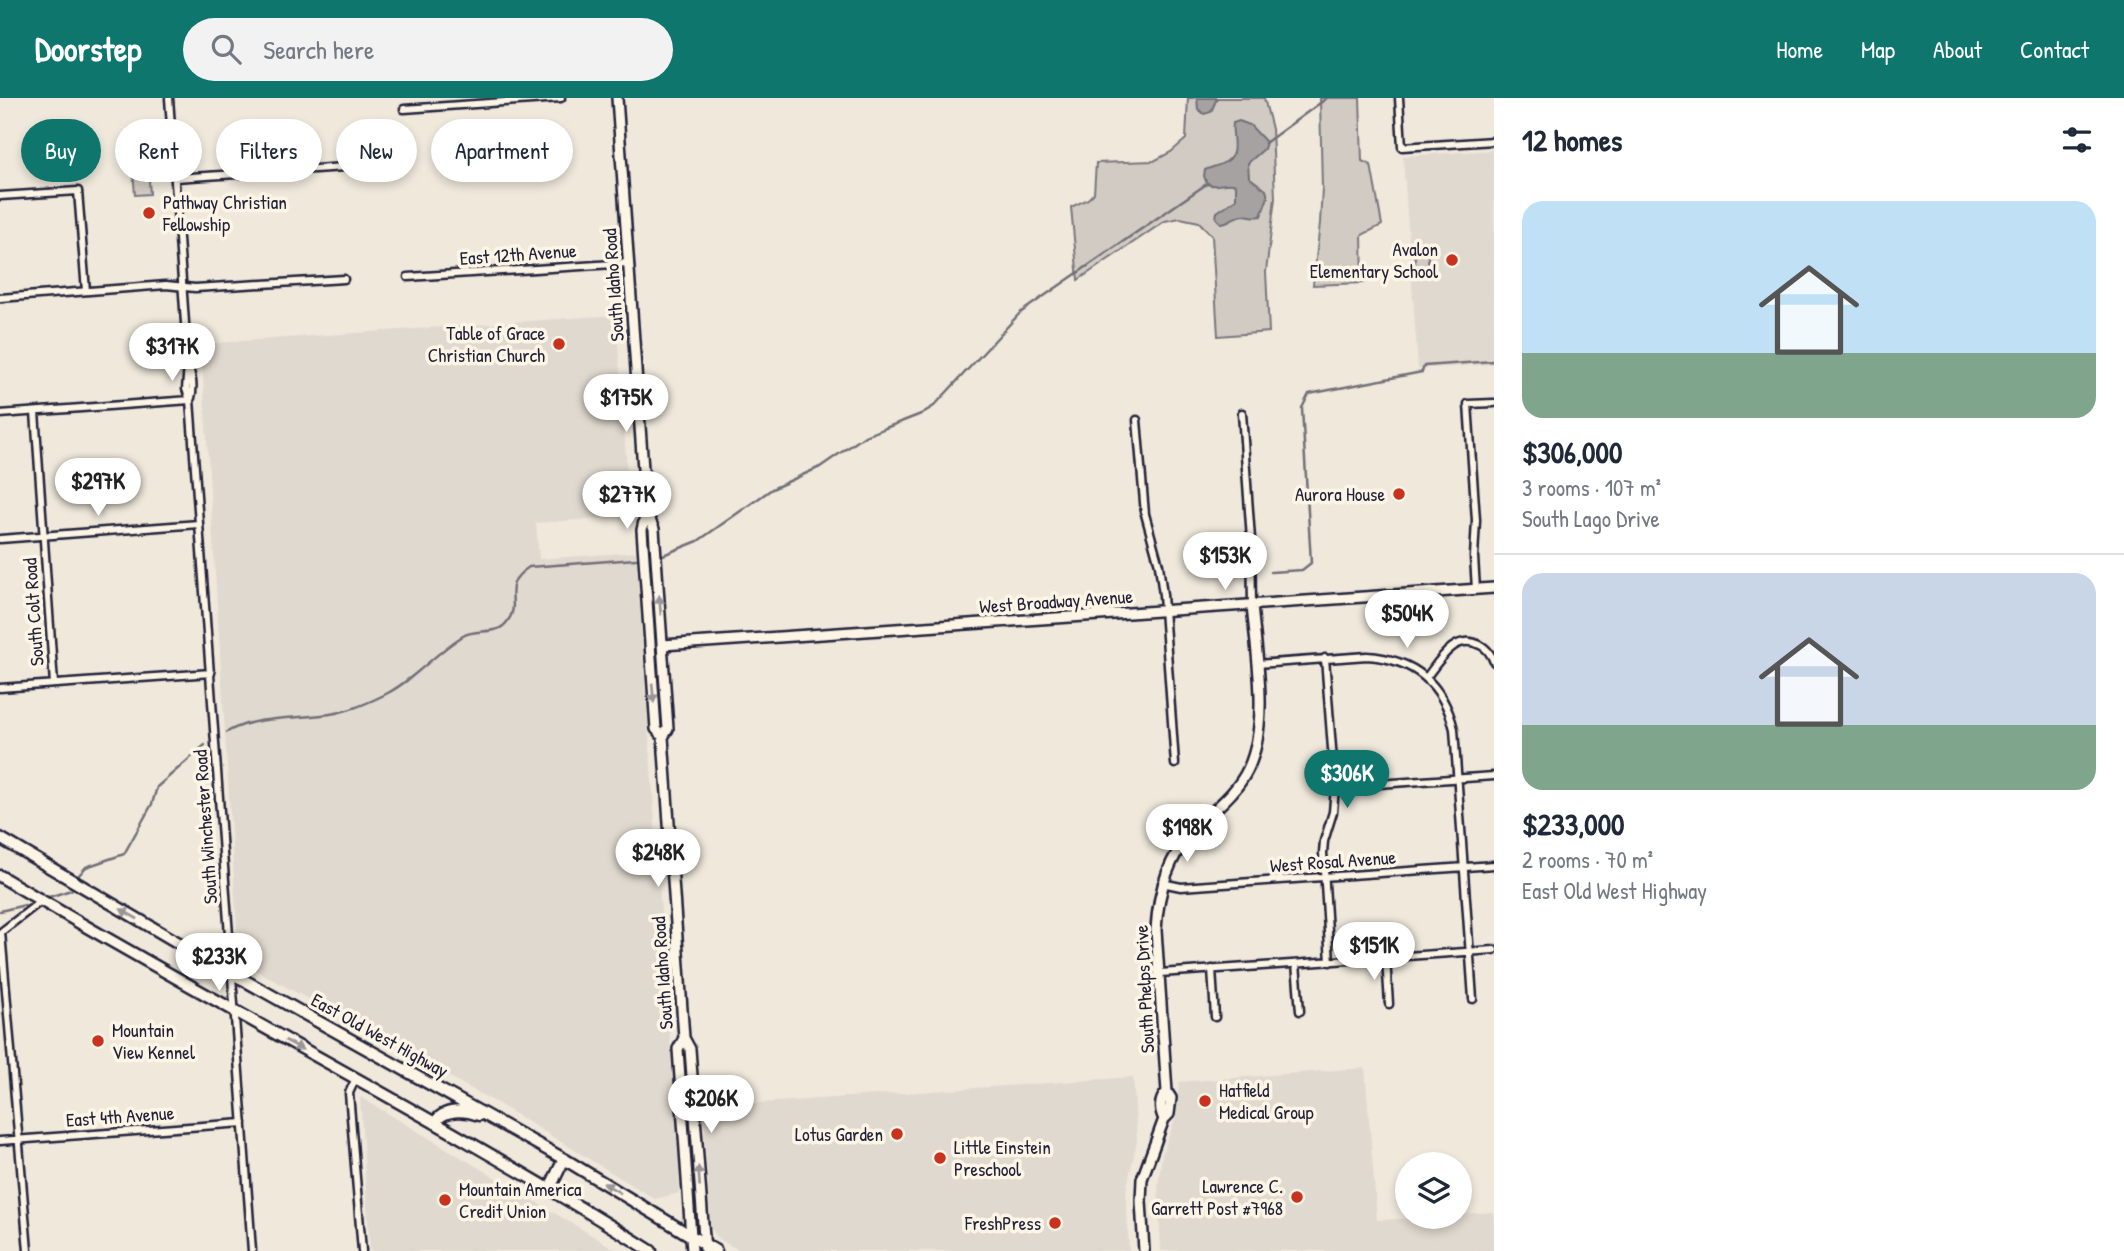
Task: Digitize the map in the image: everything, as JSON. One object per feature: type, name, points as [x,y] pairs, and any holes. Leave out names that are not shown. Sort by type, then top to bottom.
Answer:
[{"type":"main road","name":"South Idaho Road","points":[[617,98],[646,512],[642,530],[643,554],[656,729],[663,737]]},
{"type":"main road","name":"South Idaho Road","points":[[646,512],[654,529],[657,564],[668,729],[663,737],[684,1038],[691,1049],[704,1248]]},
{"type":"main road","name":"West Broadway Avenue","points":[[663,645],[1494,588]]},
{"type":"main road","name":"South Phelps Drive","points":[[1144,1251],[1142,1179],[1171,1105],[1167,1092],[1156,930],[1157,908],[1162,883],[1177,852],[1193,831],[1228,799],[1249,767],[1260,720],[1252,605]]},
{"type":"main road","name":"East Old West Highway","points":[[0,838],[231,972],[564,1159],[691,1236],[704,1248],[716,1251]]},
{"type":"main road","points":[[0,876],[234,1012],[435,1123],[652,1251]]},
{"type":"main road","name":"South Idaho Road","points":[[684,1038],[678,1049],[692,1251]]},
{"type":"main road","points":[[435,1123],[443,1115],[462,1111],[499,1122]]},
{"type":"main road","points":[[549,1190],[564,1159]]},
{"type":"street","name":"South Winchester Road","points":[[169,98],[171,119]]},
{"type":"street","points":[[404,109],[561,98]]},
{"type":"street","points":[[1399,98],[1402,147],[1494,141]]},
{"type":"street","points":[[202,176],[336,168]]},
{"type":"street","name":"South Winchester Road","points":[[175,182],[188,365],[193,388],[190,400],[252,1251]]},
{"type":"street","points":[[0,196],[78,191],[86,291]]},
{"type":"street","name":"East 12th Avenue","points":[[408,277],[629,263]]},
{"type":"street","points":[[0,298],[86,291],[344,279]]},
{"type":"street","points":[[0,414],[190,400]]},
{"type":"street","points":[[1476,589],[1476,520],[1468,404],[1494,403]]},
{"type":"street","name":"South Colt Road","points":[[35,412],[54,684]]},
{"type":"street","name":"South Phelps Drive","points":[[1242,413],[1251,539],[1252,605]]},
{"type":"street","points":[[1137,420],[1144,514],[1159,565],[1175,764]]},
{"type":"street","points":[[0,539],[199,524]]},
{"type":"street","points":[[1426,678],[1448,650],[1461,642],[1478,643],[1492,655],[1494,662]]},
{"type":"street","points":[[1257,664],[1325,658],[1384,657],[1407,664],[1426,678],[1443,699],[1454,729],[1473,999]]},
{"type":"street","points":[[1325,658],[1335,787],[1333,812],[1324,841],[1330,962]]},
{"type":"street","points":[[0,688],[211,673]]},
{"type":"street","points":[[1335,787],[1494,776]]},
{"type":"street","name":"West Rosal Avenue","points":[[1162,883],[1181,887],[1494,866]]},
{"type":"street","points":[[28,1251],[1,932],[41,901]]},
{"type":"street","points":[[1160,974],[1494,950]]},
{"type":"street","points":[[1386,958],[1389,1004]]},
{"type":"street","points":[[1296,964],[1300,1011]]},
{"type":"street","points":[[1212,970],[1215,1017]]},
{"type":"street","points":[[356,1079],[349,1093],[362,1251]]},
{"type":"street","name":"East 4th Avenue","points":[[0,1141],[243,1123]]},
{"type":"shaded area","points":[[1188,98],[1264,98],[1272,129],[1275,198],[1266,272],[1269,332],[1218,336],[1212,236],[1199,222],[1180,218],[1165,221],[1078,280],[1071,207],[1094,193],[1096,163],[1154,161],[1171,152],[1186,139]]},
{"type":"shaded area","points":[[1197,98],[1217,98],[1211,112],[1204,114],[1198,109]]},
{"type":"shaded area","points":[[1320,98],[1360,98],[1362,161],[1371,165],[1382,225],[1362,235],[1363,283],[1313,285],[1322,188]]},
{"type":"shaded area","points":[[1239,121],[1250,125],[1266,142],[1264,149],[1248,163],[1249,177],[1266,190],[1268,197],[1261,216],[1243,215],[1221,223],[1216,218],[1217,212],[1236,199],[1236,185],[1207,184],[1205,170],[1231,158],[1234,149],[1233,123]]},
{"type":"shaded area","name":"Avalon Elementary School","points":[[1494,150],[1494,364],[1418,369],[1403,156]]},
{"type":"shaded area","points":[[134,182],[149,182],[150,194],[135,195]]},
{"type":"shaded area","points":[[1427,247],[1429,271],[1416,272],[1414,248]]},
{"type":"shaded area","points":[[616,315],[630,516],[536,523],[539,559],[636,552],[679,1169],[679,1193],[655,1199],[497,1103],[239,961],[201,344]]},
{"type":"shaded area","points":[[1365,1068],[1377,1220],[1395,1219],[1395,1229],[1472,1229],[1472,1213],[1494,1212],[1494,1251],[1161,1251],[1158,1187],[1162,1154],[1176,1117],[1179,1082]]},
{"type":"shaded area","points":[[1133,1077],[1137,1141],[1126,1191],[1129,1251],[740,1251],[719,1239],[711,1228],[703,1113],[719,1106]]},
{"type":"shaded area","points":[[360,1097],[618,1251],[370,1251]]},
{"type":"waterway","points":[[1265,143],[1327,98]]},
{"type":"waterway","points":[[663,555],[698,541],[772,489],[820,467],[865,436],[921,414],[934,406],[1020,313],[1208,183]]},
{"type":"waterway","points":[[1271,572],[1302,570],[1311,563],[1302,408],[1309,394],[1422,372],[1424,366],[1494,361]]},
{"type":"waterway","points":[[227,732],[252,722],[342,712],[386,694],[463,636],[503,626],[513,608],[515,581],[529,567],[636,559]]},
{"type":"waterway","points":[[79,875],[86,867],[124,854],[152,804],[157,787],[205,745]]},
{"type":"waterway","points":[[49,897],[71,890]]},
{"type":"waterway","points":[[0,911],[25,905]]},
{"type":"place","name":"Pathway Christian Fellowship","points":[[149,213]]},
{"type":"place","name":"Avalon Elementary School","points":[[1452,260]]},
{"type":"place","name":"Table of Grace Christian Church","points":[[559,344]]},
{"type":"place","name":"Aurora House","points":[[1399,494]]},
{"type":"place","name":"Mountain View Kennel","points":[[98,1041]]},
{"type":"place","name":"Hatfield Medical Group","points":[[1205,1101]]},
{"type":"place","name":"Lotus Garden","points":[[897,1134]]},
{"type":"place","name":"Little Einstein Preschool","points":[[940,1158]]},
{"type":"place","name":"Lawrence C. Garrett Post #7968","points":[[1297,1197]]},
{"type":"place","name":"Mountain America Credit Union","points":[[445,1200]]},
{"type":"place","name":"FreshPress","points":[[1055,1223]]}]
